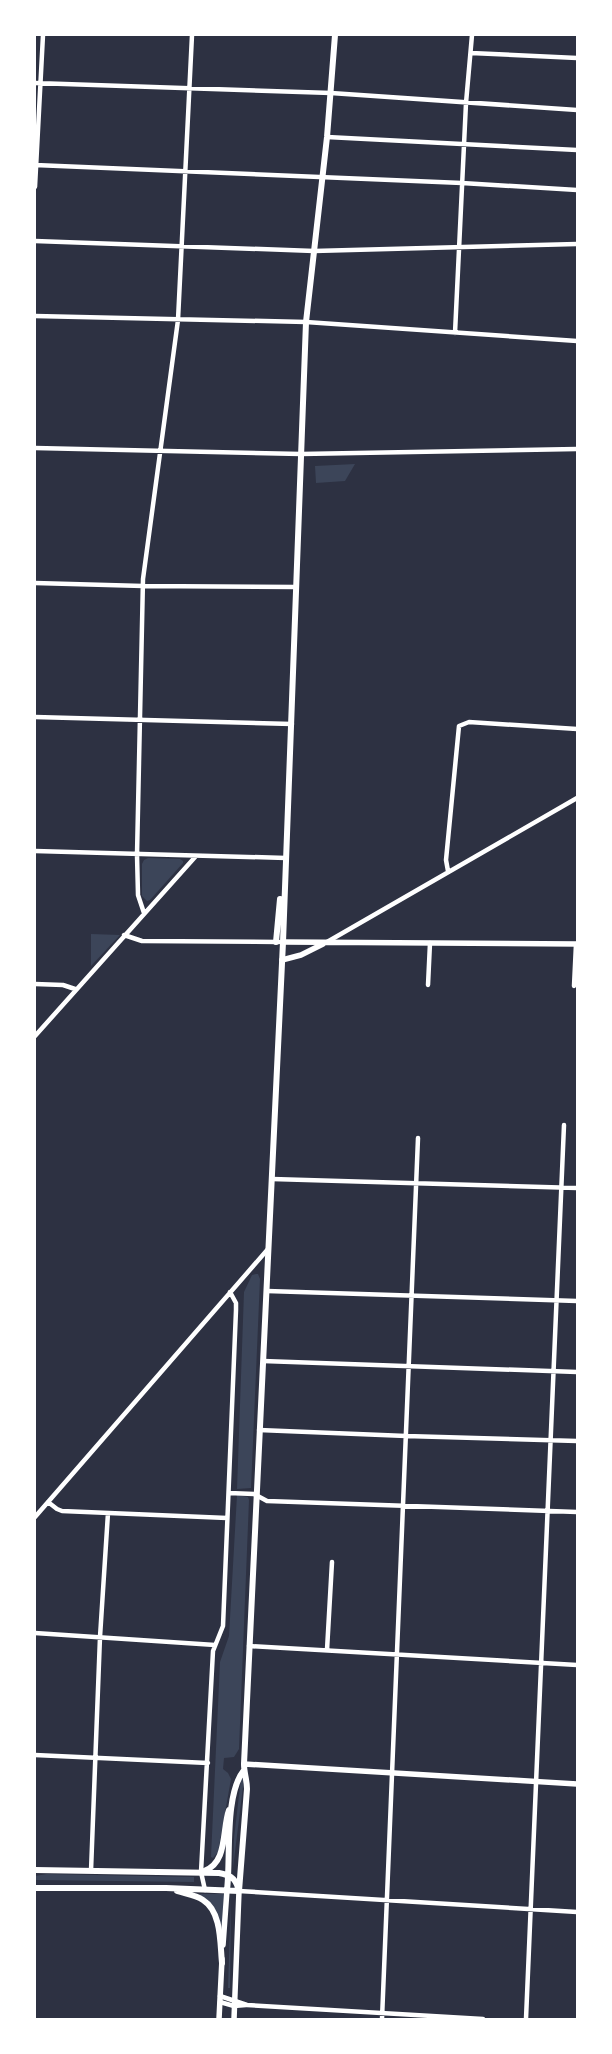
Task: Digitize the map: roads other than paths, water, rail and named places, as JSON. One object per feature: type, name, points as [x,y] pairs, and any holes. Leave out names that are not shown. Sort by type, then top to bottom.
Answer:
[{"type":"main road","points":[[239,1891],[247,1779],[244,1767],[249,1646],[282,960],[280,942],[292,724],[306,322],[327,137],[335,35]]},
{"type":"main road","points":[[227,1890],[233,1802],[236,1782],[244,1767]]},
{"type":"main road","points":[[201,1872],[213,1865],[220,1855],[226,1817],[233,1802]]},
{"type":"main road","points":[[35,1870],[201,1872],[229,1875],[236,1881],[239,1891]]},
{"type":"main road","points":[[35,1888],[166,1888],[239,1891]]},
{"type":"main road","points":[[166,1888],[196,1896],[208,1903],[212,1908],[218,1928],[222,1963]]},
{"type":"street","points":[[35,187],[43,35]]},
{"type":"street","points":[[144,912],[138,895],[137,854],[143,586],[178,320],[192,35]]},
{"type":"street","points":[[455,333],[466,103],[472,35]]},
{"type":"street","points":[[471,53],[577,58]]},
{"type":"street","points":[[35,84],[331,93],[577,110]]},
{"type":"street","points":[[327,137],[577,150]]},
{"type":"street","points":[[36,166],[462,183],[577,190]]},
{"type":"street","points":[[35,241],[314,251],[577,244]]},
{"type":"street","points":[[35,316],[306,322],[577,341]]},
{"type":"street","points":[[35,448],[302,454],[577,449]]},
{"type":"street","points":[[35,583],[296,587]]},
{"type":"street","points":[[35,718],[292,724]]},
{"type":"street","points":[[448,872],[446,860],[458,730],[462,724],[469,722],[577,729]]},
{"type":"street","points":[[282,960],[308,952],[325,943],[577,798]]},
{"type":"street","points":[[35,851],[286,858]]},
{"type":"street","points":[[35,1036],[75,989],[196,856]]},
{"type":"street","points":[[124,935],[142,941],[577,944],[574,986]]},
{"type":"street","points":[[428,985],[430,943]]},
{"type":"street","points":[[35,984],[63,985],[75,989]]},
{"type":"street","points":[[526,2019],[564,1125]]},
{"type":"street","points":[[382,2019],[418,1138]]},
{"type":"street","points":[[272,1179],[577,1188]]},
{"type":"street","points":[[35,1517],[269,1248]]},
{"type":"street","points":[[267,1291],[577,1301]]},
{"type":"street","points":[[205,1890],[201,1872],[215,1645],[223,1626],[228,1518],[236,1310],[236,1303],[230,1292]]},
{"type":"street","points":[[263,1361],[577,1372]]},
{"type":"street","points":[[259,1430],[577,1441]]},
{"type":"street","points":[[228,1492],[254,1494],[267,1501],[577,1512]]},
{"type":"street","points":[[48,1502],[62,1511],[228,1518]]},
{"type":"street","points":[[91,1871],[100,1637],[108,1513]]},
{"type":"street","points":[[327,1650],[332,1562]]},
{"type":"street","points":[[35,1632],[215,1645]]},
{"type":"street","points":[[249,1646],[577,1665]]},
{"type":"street","points":[[35,1755],[208,1762]]},
{"type":"street","points":[[244,1767],[577,1784]]},
{"type":"street","points":[[219,2019],[227,1890]]},
{"type":"street","points":[[234,2019],[239,1891],[387,1902],[577,1912]]},
{"type":"street","points":[[220,1999],[247,2005],[483,2019]]}]
